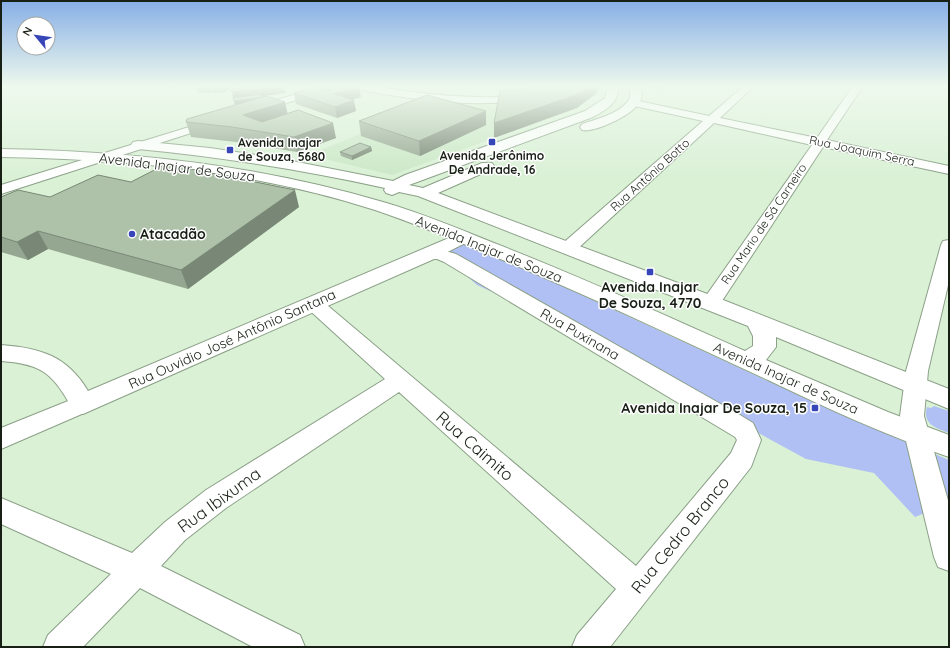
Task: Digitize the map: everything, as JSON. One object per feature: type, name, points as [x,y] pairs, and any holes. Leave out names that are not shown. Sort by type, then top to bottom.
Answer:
[{"type":"main road","points":[[379,207],[396,186],[410,178],[579,116]]},
{"type":"main road","points":[[424,193],[502,159],[613,116]]},
{"type":"main road","points":[[541,131],[540,134],[543,136],[556,139]]},
{"type":"main road","name":"Avenida Inajar de Souza","points":[[1,140],[140,145],[254,158],[396,186],[424,193],[710,303],[949,399]]},
{"type":"main road","name":"Avenida Inajar de Souza","points":[[1,153],[44,153],[158,163],[255,177],[379,207],[522,260],[743,360],[918,436],[949,446]]},
{"type":"main road","name":"Rua Ouvidio José Antônio Santana","points":[[83,404],[427,255],[463,237]]},
{"type":"main road","points":[[743,360],[752,358],[766,347],[766,340],[763,331],[757,323]]},
{"type":"main road","points":[[1,353],[23,354],[45,362],[63,374],[83,404]]},
{"type":"street","name":"Rua Joaquim Serra","points":[[700,116],[712,120],[949,170]]},
{"type":"street","name":"Rua Antônio Botto","points":[[568,248],[716,116]]},
{"type":"street","name":"Rua Mario de Sá Carneiro","points":[[710,303],[837,116]]},
{"type":"street","points":[[1,190],[101,157],[225,119]]},
{"type":"street","points":[[949,245],[917,370],[912,416],[944,522],[949,557]]},
{"type":"street","name":"Rua Puxinana","points":[[427,255],[438,254],[450,258],[731,422]]},
{"type":"street","name":"Rua Caimito","points":[[314,304],[638,588]]},
{"type":"street","name":"Rua Ibixuma","points":[[60,647],[175,531],[216,499],[400,380]]},
{"type":"street","name":"Rua Ouvidio José Antônio Santana","points":[[1,438],[83,404]]},
{"type":"street","name":"Rua Cedro Branco","points":[[589,647],[742,459],[749,440],[744,430],[731,422]]},
{"type":"street","points":[[1,511],[137,570],[288,647]]},
{"type":"shaded area","points":[[405,116],[498,116],[494,138],[392,175],[308,155]]},
{"type":"shaded area","points":[[463,240],[835,412],[949,460],[949,517],[930,511],[915,517],[874,473],[806,459],[729,417],[517,291],[499,295],[477,285],[453,264],[448,251]]},
{"type":"shaded area","points":[[934,406],[949,411],[949,433],[935,427],[926,418],[927,407],[931,408]]},
{"type":"building","points":[[196,116],[246,116],[262,122],[279,116],[315,116],[333,123],[294,137],[232,127],[186,122],[187,119]]},
{"type":"building","points":[[371,116],[474,116],[419,141],[359,121]]},
{"type":"building","points":[[495,116],[514,116],[494,123]]},
{"type":"building","points":[[360,143],[371,147],[352,156],[340,152]]},
{"type":"building","name":"Atacadão","points":[[166,164],[295,190],[181,270],[38,231],[17,242],[1,237],[1,197],[18,190],[50,197],[98,175],[131,182]]},
{"type":"place","name":"Avenida Jerônimo De Andrade, 16","points":[[492,142]]},
{"type":"place","name":"Avenida Inajar de Souza, 5680","points":[[230,150]]},
{"type":"place","name":"Atacadão","points":[[132,234]]},
{"type":"place","name":"Avenida Inajar De Souza, 4770","points":[[650,272]]},
{"type":"place","name":"Avenida Inajar De Souza, 15","points":[[815,408]]}]
